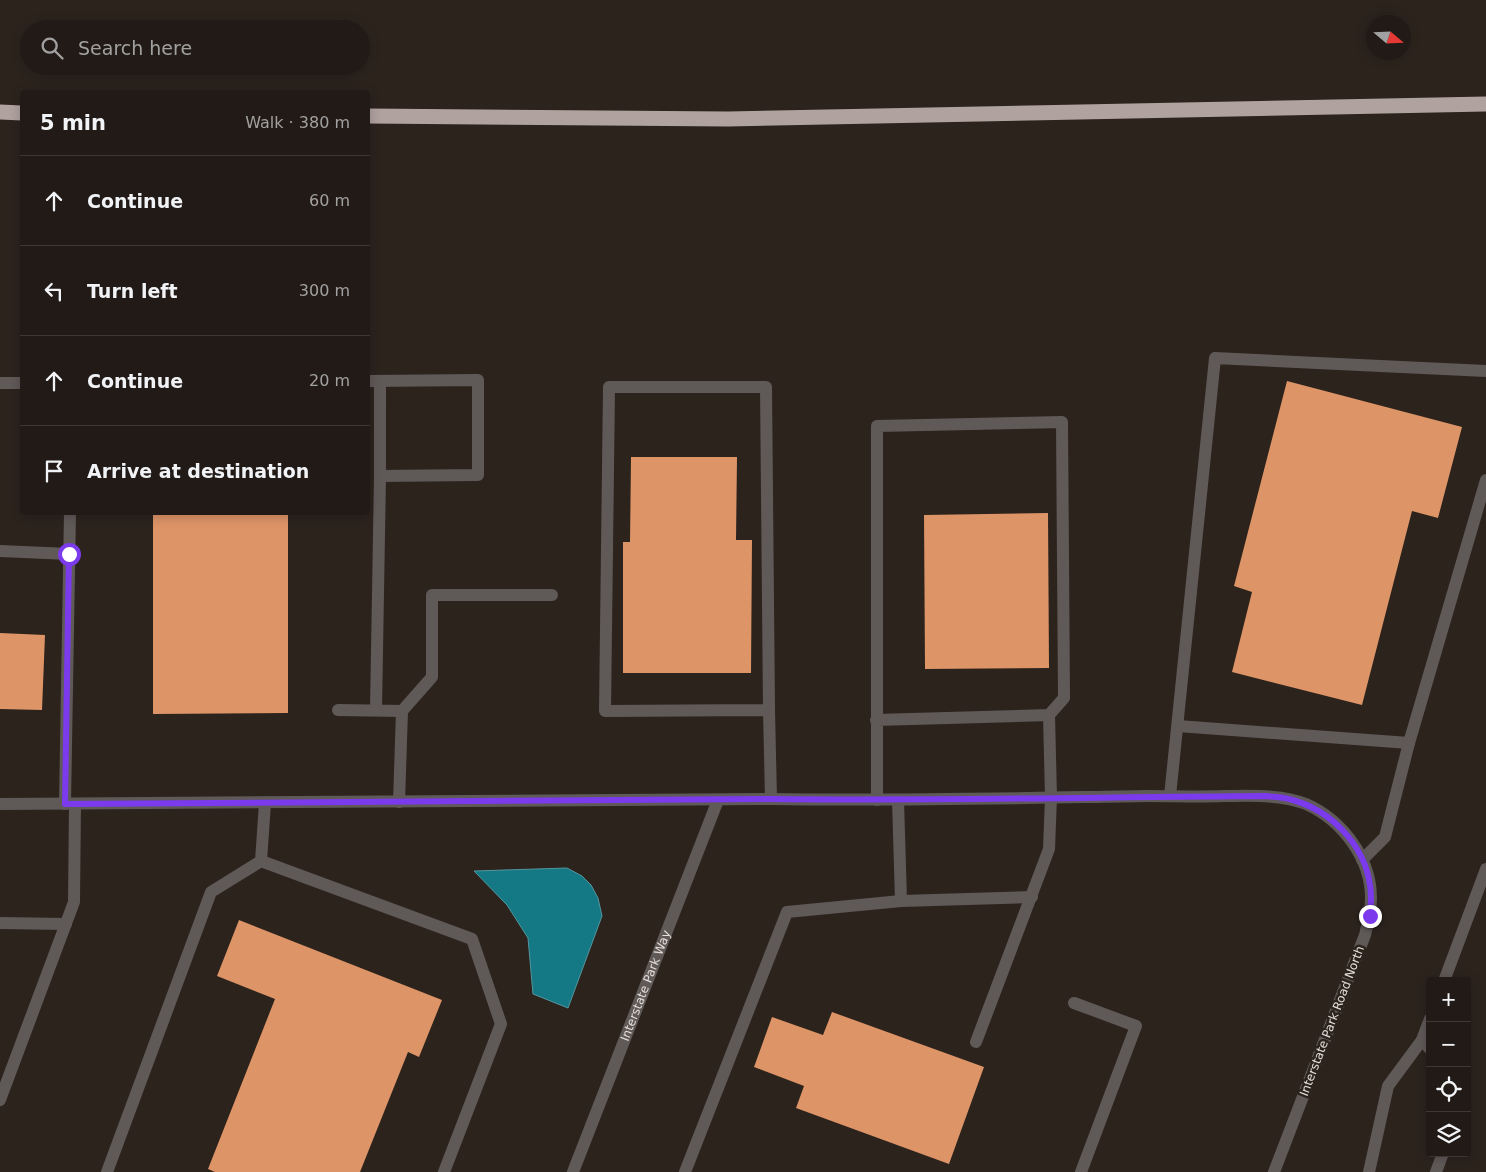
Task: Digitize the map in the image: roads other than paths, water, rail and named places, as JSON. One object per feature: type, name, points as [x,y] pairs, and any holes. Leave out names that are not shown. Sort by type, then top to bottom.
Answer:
[{"type":"highway","points":[[370,116],[728,119],[1486,104]]},
{"type":"highway","points":[[0,112],[20,112]]},
{"type":"street","points":[[1170,796],[1215,358],[1486,371]]},
{"type":"street","points":[[376,710],[380,476],[374,381],[478,380],[478,475],[380,476]]},
{"type":"street","points":[[0,383],[20,383]]},
{"type":"street","points":[[769,710],[605,711],[609,387],[766,387],[769,710],[772,799]]},
{"type":"street","points":[[877,800],[877,426],[1062,422],[1064,698],[1049,715],[1051,797],[1049,849],[976,1042]]},
{"type":"street","points":[[1362,860],[1385,837],[1409,743],[1486,480]]},
{"type":"street","points":[[0,1100],[74,902],[70,804],[70,515]]},
{"type":"street","points":[[0,551],[69,554]]},
{"type":"street","points":[[399,802],[402,711],[432,676],[432,596],[552,595]]},
{"type":"street","points":[[338,710],[402,711]]},
{"type":"street","points":[[876,720],[1049,715]]},
{"type":"street","points":[[1178,726],[1409,743]]},
{"type":"street","name":"Interstate Park Road North","points":[[0,804],[772,799],[898,800],[1170,796],[1266,796],[1287,798],[1306,804],[1324,814],[1339,826],[1352,841],[1368,877],[1371,896],[1370,916],[1365,935],[1274,1172]]},
{"type":"street","name":"Interstate Park Way","points":[[574,1172],[718,800]]},
{"type":"street","points":[[898,800],[901,901]]},
{"type":"street","points":[[261,861],[266,803]]},
{"type":"street","points":[[107,1172],[211,892],[261,861]]},
{"type":"street","points":[[261,861],[472,939],[501,1024],[444,1172]]},
{"type":"street","points":[[1446,977],[1486,870]]},
{"type":"street","points":[[685,1172],[787,912],[901,901],[1032,897]]},
{"type":"street","points":[[0,923],[66,924]]},
{"type":"street","points":[[1074,1003],[1136,1026],[1081,1172]]},
{"type":"street","points":[[1369,1172],[1388,1086],[1426,1045]]},
{"type":"street","points":[[1436,1172],[1442,1157]]},
{"type":"water","points":[[567,868],[582,876],[591,885],[598,898],[602,916],[568,1008],[533,994],[528,938],[507,905],[474,871]]}]
